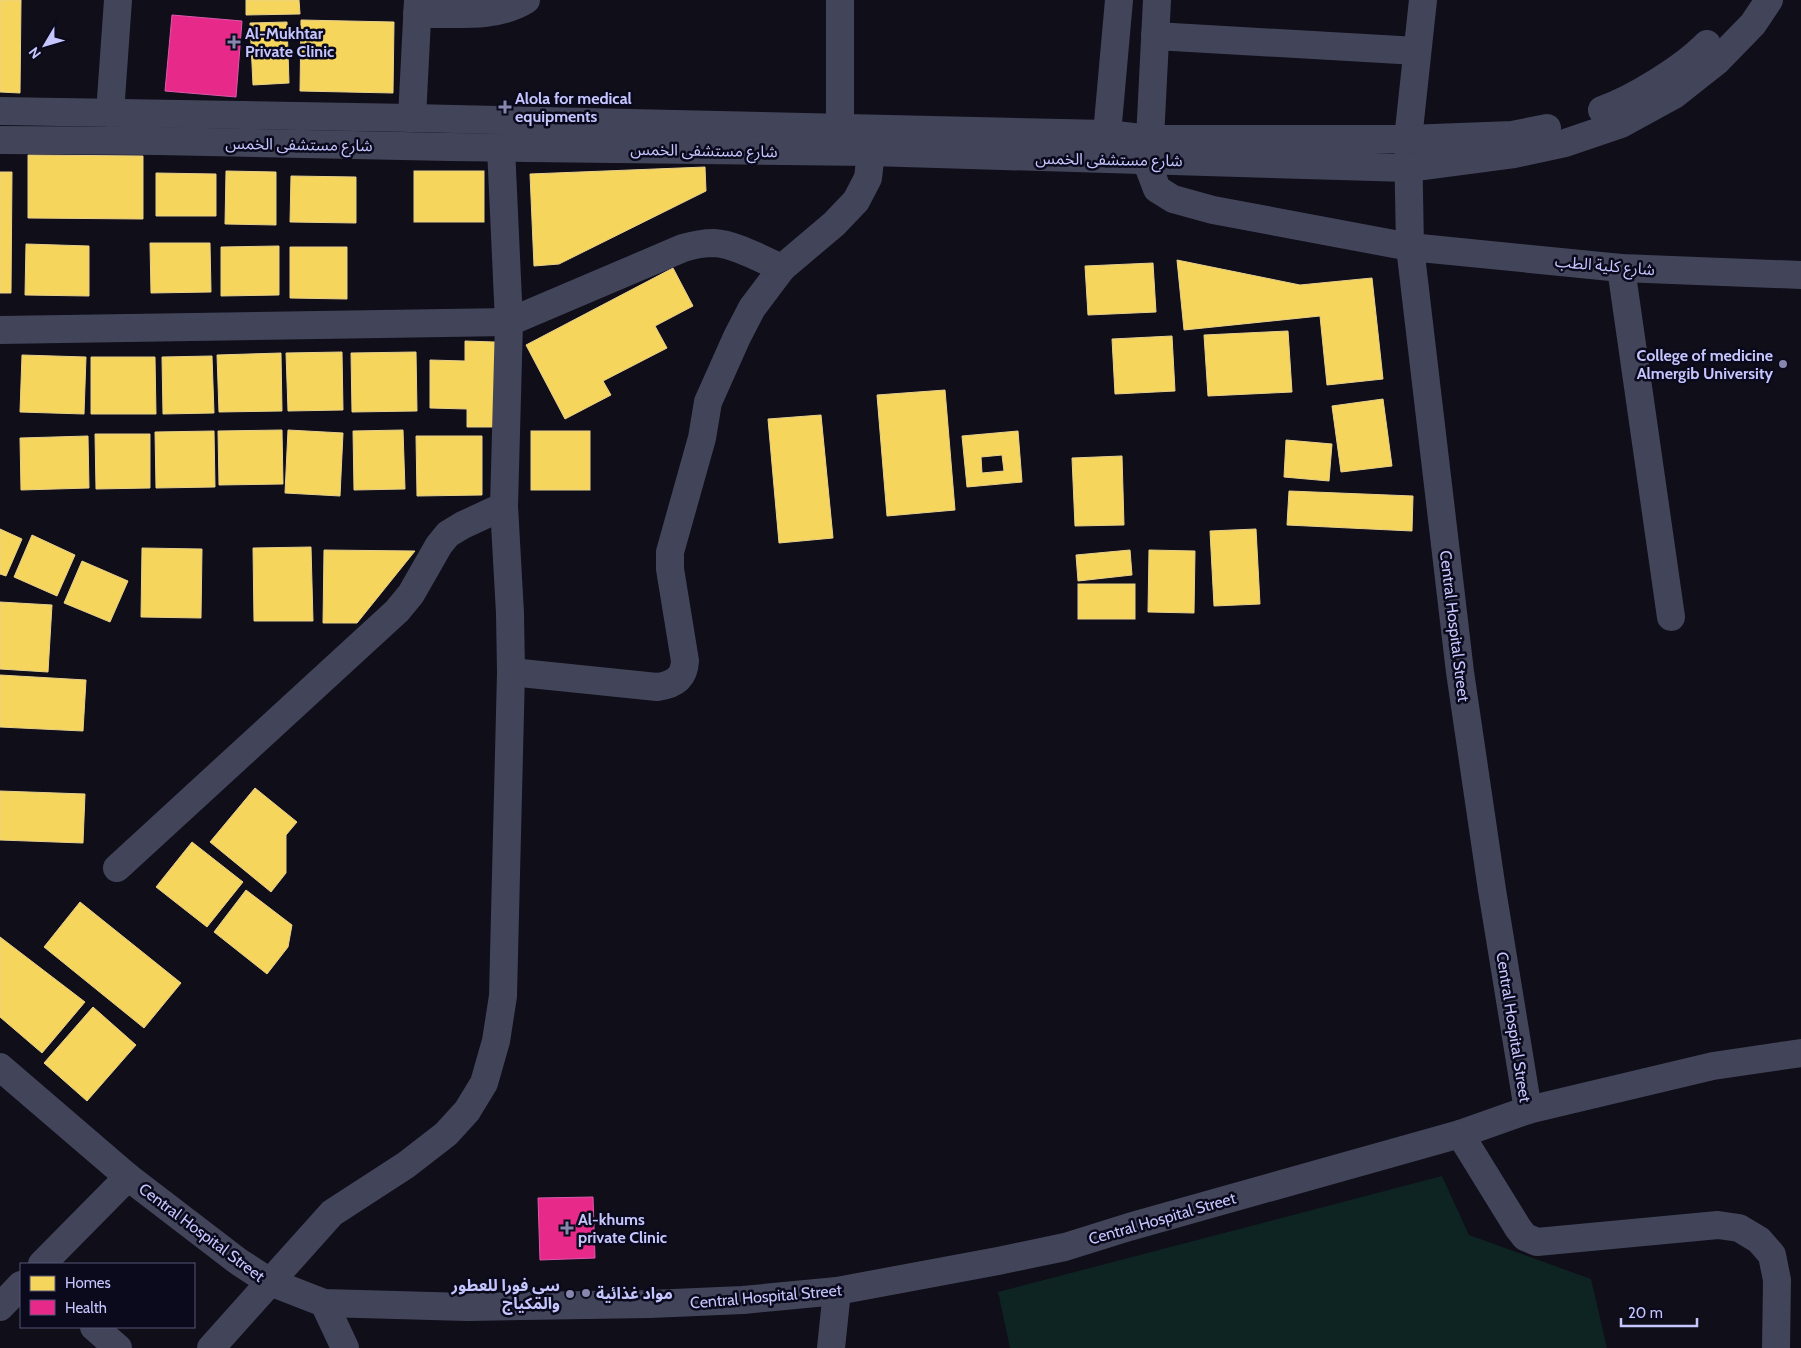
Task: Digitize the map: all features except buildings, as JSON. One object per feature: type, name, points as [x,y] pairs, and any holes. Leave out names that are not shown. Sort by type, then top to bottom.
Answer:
[{"type":"street","points":[[110,113],[118,0]]},
{"type":"street","points":[[412,118],[418,7],[490,12],[509,9],[526,0]]},
{"type":"street","points":[[840,0],[840,128]]},
{"type":"street","points":[[1107,147],[1119,0]]},
{"type":"street","points":[[1148,150],[1157,0]]},
{"type":"street","name":"Central Hospital Street","points":[[1423,0],[1408,139],[1410,247],[1460,672],[1492,890],[1528,1110]]},
{"type":"street","name":"شارع مستشفى الخمس","points":[[1148,150],[1512,135],[1560,125],[1613,106],[1663,78],[1704,47],[1738,12],[1746,0]]},
{"type":"street","name":"شارع مستشفى الخمس","points":[[0,111],[840,128],[1408,168],[1514,154],[1565,143],[1621,124],[1674,95],[1717,61],[1752,24],[1769,0]]},
{"type":"street","points":[[1155,36],[1417,51]]},
{"type":"street","name":"شارع مستشفى الخمس","points":[[0,140],[871,152],[1107,147]]},
{"type":"street","points":[[211,1348],[332,1213],[406,1165],[446,1134],[467,1111],[484,1083],[496,1042],[503,996],[511,672],[504,506],[509,322],[501,148]]},
{"type":"street","name":"شارع كلية الطب","points":[[1148,150],[1157,189],[1173,199],[1213,210],[1410,247],[1621,268],[1801,275]]},
{"type":"street","points":[[511,672],[658,687],[669,685],[679,679],[684,669],[685,661],[670,569],[670,552],[702,438],[708,402],[752,308],[782,268],[834,224],[856,201],[868,178],[871,152]]},
{"type":"street","points":[[0,330],[509,322],[683,248],[702,244],[716,243],[733,247],[782,268]]},
{"type":"street","points":[[1621,268],[1671,617]]},
{"type":"street","points":[[117,868],[397,611],[411,594],[439,545],[448,534],[504,506]]},
{"type":"street","name":"Central Hospital Street","points":[[0,1067],[128,1176],[244,1266],[270,1282],[324,1303],[467,1307],[631,1305],[743,1300],[837,1291],[1064,1247],[1460,1134],[1528,1110],[1713,1066],[1801,1053]]},
{"type":"street","points":[[1460,1134],[1518,1228],[1525,1236],[1537,1242],[1718,1225],[1739,1228],[1759,1240],[1772,1256],[1777,1280],[1776,1348]]},
{"type":"street","points":[[43,1263],[128,1176]]},
{"type":"street","points":[[0,1307],[20,1286]]},
{"type":"street","points":[[831,1348],[837,1291]]},
{"type":"street","points":[[324,1303],[345,1348]]},
{"type":"street","points":[[95,1328],[118,1348]]},
{"type":"green space","points":[[1442,1176],[1469,1235],[1591,1279],[1607,1348],[1010,1348],[998,1292]]},
{"type":"place","name":"Al-Mukhtar Private Clinic","points":[[234,42]]},
{"type":"place","name":"Alola for medical equipments","points":[[505,107]]},
{"type":"place","name":"College of medicine Almergib University","points":[[1783,364]]},
{"type":"place","name":"Al-khums private Clinic","points":[[567,1228]]},
{"type":"place","name":"مواد غذائية","points":[[586,1293]]},
{"type":"place","name":"سي فورا للعطور والمكياج","points":[[570,1294]]}]
